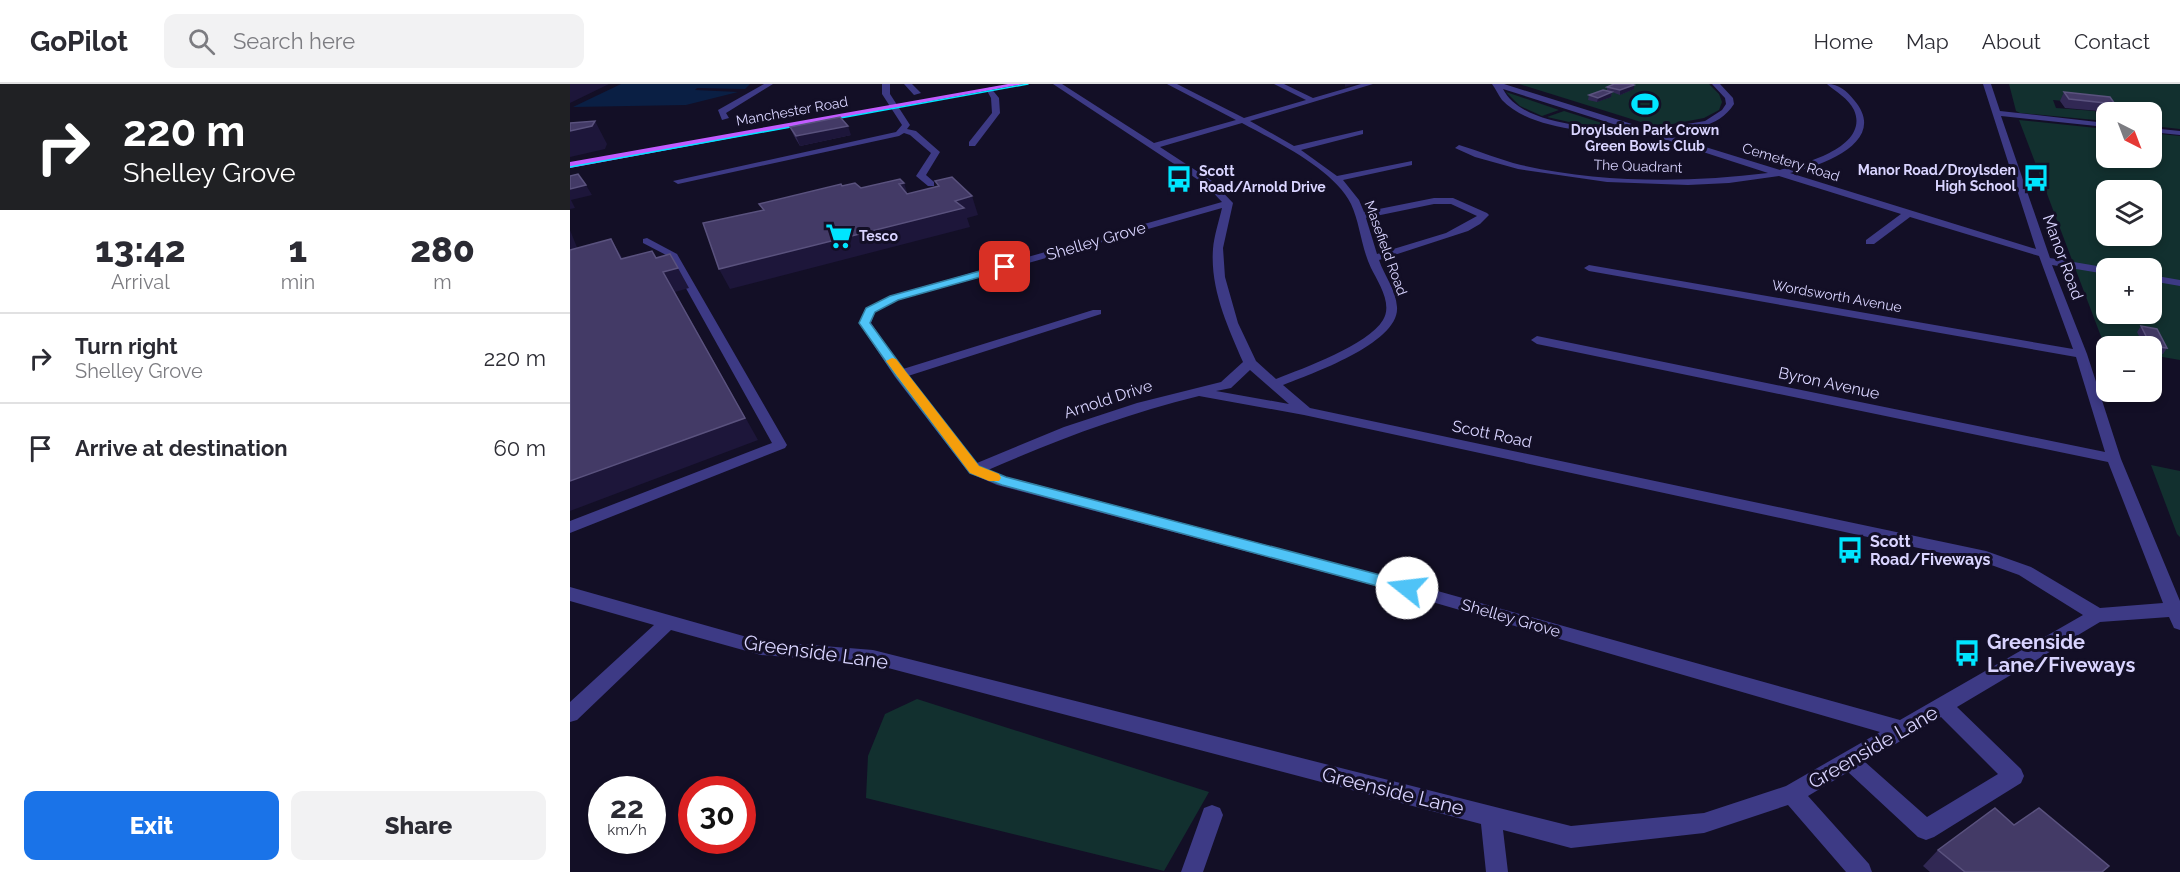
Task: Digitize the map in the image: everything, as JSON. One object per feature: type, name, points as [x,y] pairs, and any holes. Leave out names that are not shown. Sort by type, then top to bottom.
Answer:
[{"type":"main road","name":"Manchester Road","points":[[570,165],[1020,84]]},
{"type":"street","points":[[725,118],[721,112],[769,84]]},
{"type":"street","points":[[678,181],[899,134],[906,125],[886,94],[886,84]]},
{"type":"street","points":[[908,84],[916,93]]},
{"type":"street","points":[[1057,84],[1209,183],[1228,203]]},
{"type":"street","name":"Masefield Road","points":[[1171,84],[1293,148],[1337,178],[1354,199],[1373,258],[1392,306],[1389,319],[1378,332],[1336,358],[1275,384]]},
{"type":"street","points":[[1278,84],[1312,100]]},
{"type":"street","points":[[1154,146],[1370,84]]},
{"type":"street","points":[[1496,84],[1505,100],[1539,118],[1582,128],[1648,131],[1691,125],[1718,117],[1727,110],[1730,104],[1729,98],[1716,84]]},
{"type":"street","name":"Cemetery Road","points":[[1496,84],[2044,257],[2096,268]]},
{"type":"street","points":[[1782,173],[1827,158],[1846,146],[1858,134],[1861,118],[1857,108],[1831,84]]},
{"type":"street","name":"Manor Road","points":[[1987,84],[2044,257],[2081,354],[2114,459],[2178,614]]},
{"type":"street","points":[[972,144],[989,126],[997,113],[998,100],[990,89]]},
{"type":"street","points":[[1997,113],[2096,124]]},
{"type":"street","points":[[903,130],[913,133],[936,152],[921,176],[931,184]]},
{"type":"street","points":[[2162,131],[2180,133]]},
{"type":"street","points":[[1293,148],[1360,132]]},
{"type":"street","name":"The Quadrant","points":[[1459,148],[1493,160],[1537,171],[1628,182],[1715,181],[1782,173]]},
{"type":"street","points":[[763,150],[771,162]]},
{"type":"street","points":[[1337,178],[1409,163]]},
{"type":"street","points":[[1359,216],[1434,201],[1453,201],[1484,215],[1479,222],[1461,231],[1373,258]]},
{"type":"street","name":"Scott Road","points":[[1228,203],[1218,248],[1219,277],[1232,323],[1250,363],[1305,411],[1986,557],[2025,571],[2097,615]]},
{"type":"street","name":"Shelley Grove","points":[[1228,203],[894,298],[870,310],[865,323],[900,374],[974,470],[1002,481],[1384,582],[1903,730]]},
{"type":"street","points":[[1870,242],[1909,213]]},
{"type":"street","points":[[570,527],[780,445],[672,254],[648,241]]},
{"type":"street","name":"Wordsworth Avenue","points":[[1589,268],[2081,354]]},
{"type":"street","points":[[2162,281],[2180,283]]},
{"type":"street","points":[[900,374],[1097,312]]},
{"type":"street","name":"Byron Avenue","points":[[1537,340],[2114,459]]},
{"type":"street","name":"Arnold Drive","points":[[974,470],[1069,430],[1142,406],[1226,385],[1250,363]]},
{"type":"street","points":[[1197,392],[1305,411]]},
{"type":"street","name":"Greenside Lane","points":[[570,594],[761,648],[873,657],[1571,837],[1704,823],[1792,794],[2097,615],[2178,614]]},
{"type":"street","points":[[570,714],[668,622]]},
{"type":"street","points":[[1850,761],[1926,830],[2014,777],[1942,706]]},
{"type":"street","points":[[1792,794],[1861,872]]},
{"type":"street","points":[[1192,872],[1212,815]]},
{"type":"street","points":[[1491,816],[1497,872]]},
{"type":"green space","points":[[1519,84],[1709,84],[1719,94],[1722,102],[1719,110],[1704,118],[1657,127]]},
{"type":"green space","points":[[2009,84],[2180,84],[2180,129],[2162,127],[2162,102],[2096,102],[2096,104],[2053,100],[2056,108],[2095,111],[2096,120],[2016,111]]},
{"type":"green space","points":[[1506,92],[1559,110],[1542,116],[1520,106]]},
{"type":"green space","points":[[1564,111],[1621,129],[1578,124],[1547,117]]},
{"type":"green space","points":[[2019,120],[2096,128],[2096,168],[2162,168],[2162,134],[2180,136],[2180,360],[2162,357],[2162,336],[2101,336],[2096,324],[2162,324],[2162,258],[2096,258],[2096,323]]},
{"type":"green space","points":[[2151,465],[2180,471],[2180,537],[2177,534]]},
{"type":"green space","points":[[917,699],[1209,792],[1164,871],[866,798],[868,756],[885,714]]},
{"type":"water","points":[[621,84],[750,84],[745,89],[697,88],[695,90],[738,92],[686,105],[573,107]]},
{"type":"building","points":[[1614,84],[1634,85],[1620,90],[1607,87]]},
{"type":"building","points":[[1603,90],[1612,92],[1598,98],[1589,95]]},
{"type":"building","points":[[2064,92],[2110,97],[2114,102],[2097,102],[2069,99]]},
{"type":"building","points":[[840,117],[848,126],[796,136],[790,127]]},
{"type":"building","points":[[595,121],[592,126],[570,131],[570,123]]},
{"type":"building","points":[[578,174],[586,185],[570,189],[570,176]]},
{"type":"building","points":[[952,177],[972,196],[955,201],[964,208],[719,269],[703,223],[764,210],[759,204],[841,184],[842,186],[855,183],[861,188],[900,179],[904,183],[899,184],[907,194],[939,186],[935,181]]},
{"type":"building","points":[[611,239],[621,259],[652,251],[656,258],[670,254],[678,268],[663,272],[745,418],[570,481],[570,250]]},
{"type":"building","points":[[2141,326],[2157,329],[2161,336],[2146,336]]},
{"type":"building","points":[[1995,808],[2014,825],[2039,808],[2109,866],[2102,872],[1965,872],[1938,850]]},
{"type":"tram line","points":[[570,167],[1028,84]]},
{"type":"slow traffic","points":[[892,361],[974,470],[994,478]]},
{"type":"place","name":"Droylsden Park Crown Green Bowls Club","points":[[1645,104]]},
{"type":"place","name":"Manor Road/Droylsden High School","points":[[2036,178]]},
{"type":"place","name":"Scott Road/Arnold Drive","points":[[1179,179]]},
{"type":"place","name":"Tesco","points":[[839,236]]},
{"type":"place","name":"Scott Road/Fiveways","points":[[1850,550]]},
{"type":"place","name":"Greenside Lane/Fiveways","points":[[1967,653]]},
{"type":"route","points":[[1005,267],[894,298],[870,310],[865,323],[900,374],[974,470],[1002,481],[1407,588]]}]
